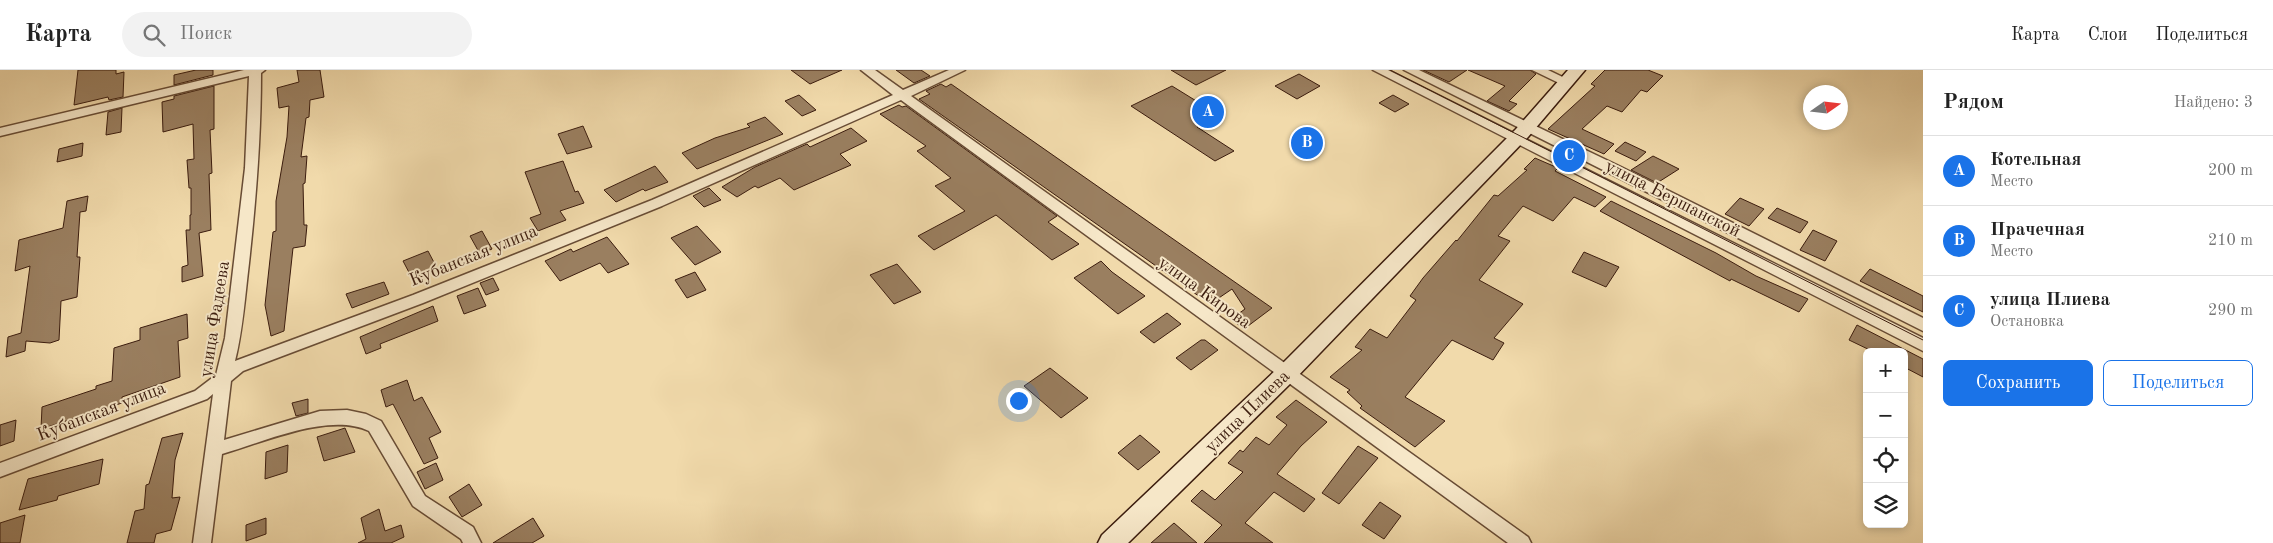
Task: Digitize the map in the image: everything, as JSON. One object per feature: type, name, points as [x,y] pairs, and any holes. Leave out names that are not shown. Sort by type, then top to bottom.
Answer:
[{"type":"street","points":[[0,132],[256,70]]},
{"type":"street","name":"улица Фадеева","points":[[202,543],[221,400],[221,380],[232,348],[251,188],[256,70]]},
{"type":"street","name":"улица Кирова","points":[[867,70],[1522,543]]},
{"type":"street","name":"Кубанская улица","points":[[0,470],[201,395],[245,363],[418,299],[638,210],[959,70]]},
{"type":"street","name":"улица Бершанской","points":[[1379,70],[1520,133],[1616,170],[1923,325]]},
{"type":"street","name":"улица Бершанской","points":[[1410,70],[1520,133],[1923,345]]},
{"type":"street","name":"улица Плиева","points":[[1538,70],[1571,76]]},
{"type":"street","name":"улица Плиева","points":[[1111,543],[1286,374],[1520,133],[1571,76]]},
{"type":"street","points":[[214,450],[320,418],[347,417],[360,419],[376,426],[419,500],[467,533],[472,543]]},
{"type":"building","points":[[78,70],[116,70],[116,74],[124,72],[123,97],[109,100],[108,97],[74,105]]},
{"type":"building","points":[[196,70],[213,70],[213,75],[174,85],[174,75]]},
{"type":"building","points":[[297,70],[320,70],[324,97],[310,100],[309,117],[306,118],[301,157],[307,156],[305,183],[303,184],[304,225],[307,225],[305,246],[293,248],[284,331],[271,336],[265,305],[273,232],[276,231],[276,201],[287,137],[289,106],[279,108],[277,88],[299,82]]},
{"type":"building","points":[[791,70],[842,70],[810,84]]},
{"type":"building","points":[[896,70],[921,70],[930,76],[914,83]]},
{"type":"building","points":[[1171,70],[1226,70],[1196,85]]},
{"type":"building","points":[[1423,70],[1467,70],[1449,82]]},
{"type":"building","points":[[1468,70],[1530,70],[1536,74],[1509,101],[1517,104],[1509,111],[1487,101],[1505,86]]},
{"type":"building","points":[[1605,70],[1648,70],[1663,76],[1647,92],[1641,90],[1622,112],[1607,106],[1582,129],[1614,144],[1604,154],[1548,129],[1595,86],[1591,84]]},
{"type":"building","points":[[1299,74],[1320,86],[1297,99],[1275,86]]},
{"type":"building","points":[[941,84],[946,87],[951,84],[1272,308],[1244,329],[1231,319],[1245,309],[1232,289],[1210,304],[919,99],[930,94],[926,91]]},
{"type":"building","points":[[214,86],[214,129],[210,130],[212,173],[209,174],[211,230],[199,233],[203,276],[182,282],[182,267],[188,265],[186,230],[190,230],[191,188],[189,188],[187,160],[194,159],[193,124],[163,132],[162,102],[174,99],[174,96]]},
{"type":"building","points":[[1172,86],[1219,115],[1197,127],[1234,151],[1215,161],[1131,106]]},
{"type":"building","points":[[799,95],[816,110],[802,116],[785,101]]},
{"type":"building","points":[[1393,95],[1409,104],[1395,112],[1379,103]]},
{"type":"building","points":[[899,105],[902,107],[906,106],[1057,216],[1048,222],[1079,244],[1052,260],[996,215],[934,250],[918,236],[965,211],[935,186],[951,178],[917,151],[926,146],[880,114]]},
{"type":"building","points":[[122,108],[121,132],[106,135],[108,112]]},
{"type":"building","points":[[765,117],[783,134],[697,169],[682,153],[715,138],[750,127],[747,124]]},
{"type":"building","points":[[583,126],[592,147],[567,154],[558,134]]},
{"type":"building","points":[[851,128],[867,141],[840,154],[851,165],[794,190],[780,178],[758,188],[755,186],[737,197],[722,187],[755,167],[807,144],[810,147]]},
{"type":"building","points":[[1625,142],[1646,152],[1636,161],[1615,151]]},
{"type":"building","points":[[83,143],[82,156],[57,162],[59,149]]},
{"type":"building","points":[[1653,156],[1679,169],[1657,183],[1631,170]]},
{"type":"building","points":[[1535,158],[1558,168],[1555,171],[1606,197],[1595,207],[1574,197],[1553,221],[1523,206],[1498,236],[1510,241],[1479,280],[1523,304],[1494,338],[1504,343],[1493,360],[1452,340],[1405,397],[1445,421],[1415,447],[1360,408],[1362,406],[1347,392],[1350,390],[1330,377],[1362,350],[1355,347],[1370,329],[1387,338],[1416,300],[1410,296],[1423,278],[1457,241],[1494,195],[1498,196],[1527,170],[1524,169]]},
{"type":"building","points":[[563,161],[575,192],[578,191],[584,203],[560,211],[566,220],[538,231],[530,218],[541,214],[525,172]]},
{"type":"building","points":[[655,166],[668,182],[645,191],[643,189],[616,202],[604,190]]},
{"type":"building","points":[[709,188],[721,200],[704,207],[693,196]]},
{"type":"building","points":[[88,196],[86,211],[80,212],[77,257],[80,257],[77,297],[61,301],[59,340],[50,343],[26,341],[25,351],[6,357],[8,337],[21,333],[30,266],[15,271],[19,240],[63,228],[67,201]]},
{"type":"building","points":[[1740,198],[1764,209],[1749,226],[1725,214]]},
{"type":"building","points":[[1611,201],[1716,253],[1756,276],[1808,299],[1799,312],[1731,279],[1730,281],[1600,211]]},
{"type":"building","points":[[1777,208],[1808,222],[1800,233],[1768,218]]},
{"type":"building","points":[[697,226],[721,252],[695,265],[671,238]]},
{"type":"building","points":[[1813,230],[1837,241],[1825,261],[1800,250]]},
{"type":"building","points":[[482,231],[492,249],[480,254],[470,236]]},
{"type":"building","points":[[607,237],[629,264],[608,273],[600,263],[560,281],[545,261],[571,249],[573,252]]},
{"type":"building","points":[[428,251],[438,270],[413,280],[403,261]]},
{"type":"building","points":[[1584,252],[1619,267],[1606,287],[1572,272]]},
{"type":"building","points":[[1101,261],[1112,272],[1145,296],[1118,314],[1074,278]]},
{"type":"building","points":[[897,264],[921,292],[894,304],[870,275]]},
{"type":"building","points":[[1870,269],[1923,296],[1923,312],[1860,281]]},
{"type":"building","points":[[695,272],[706,290],[687,298],[675,280]]},
{"type":"building","points":[[493,278],[499,290],[486,295],[480,283]]},
{"type":"building","points":[[384,282],[389,294],[352,308],[346,294]]},
{"type":"building","points":[[478,288],[486,306],[464,314],[457,296]]},
{"type":"building","points":[[433,306],[438,321],[380,344],[381,348],[366,354],[360,337]]},
{"type":"building","points":[[1167,313],[1181,324],[1154,343],[1140,332]]},
{"type":"building","points":[[187,314],[188,338],[178,341],[180,377],[122,397],[122,403],[41,429],[42,407],[96,389],[96,386],[112,381],[114,348],[140,340],[140,328]]},
{"type":"building","points":[[1857,325],[1902,348],[1866,348],[1849,340]]},
{"type":"building","points":[[1201,340],[1205,340],[1218,350],[1191,370],[1176,358]]},
{"type":"building","points":[[1908,351],[1923,359],[1923,377],[1908,369]]},
{"type":"building","points":[[1050,368],[1088,398],[1061,418],[1024,386]]},
{"type":"building","points":[[407,380],[414,401],[422,397],[441,432],[429,438],[438,458],[424,464],[393,404],[386,407],[381,390]]},
{"type":"building","points":[[308,399],[308,413],[296,416],[292,403]]},
{"type":"building","points":[[1296,400],[1327,422],[1301,446],[1277,474],[1315,499],[1304,512],[1274,492],[1245,523],[1273,543],[1204,543],[1222,525],[1191,501],[1202,490],[1215,500],[1243,472],[1228,463],[1240,450],[1243,452],[1256,437],[1269,445],[1287,425],[1276,417]]},
{"type":"building","points":[[16,420],[14,441],[0,446],[0,425]]},
{"type":"building","points":[[345,428],[355,452],[324,461],[317,437]]},
{"type":"building","points":[[183,433],[175,460],[172,498],[180,497],[171,530],[156,534],[154,543],[127,543],[135,511],[144,509],[146,485],[149,484],[162,438]]},
{"type":"building","points":[[1140,435],[1160,452],[1138,470],[1118,453]]},
{"type":"building","points":[[288,445],[287,472],[265,479],[266,452]]},
{"type":"building","points":[[1358,446],[1378,458],[1339,504],[1322,493]]},
{"type":"building","points":[[103,459],[99,484],[58,496],[57,500],[19,510],[28,479]]},
{"type":"building","points":[[436,463],[443,480],[425,489],[417,472]]},
{"type":"building","points":[[469,484],[482,505],[462,517],[449,497]]},
{"type":"building","points":[[1380,502],[1401,516],[1384,539],[1362,525]]},
{"type":"building","points":[[379,509],[385,531],[401,525],[404,537],[391,543],[358,543],[366,539],[361,518]]},
{"type":"building","points":[[25,515],[20,543],[0,543],[0,523]]},
{"type":"building","points":[[266,518],[266,534],[246,541],[246,525]]},
{"type":"building","points":[[533,518],[544,536],[532,543],[493,543]]},
{"type":"building","points":[[1174,523],[1197,543],[1151,543]]},
{"type":"tram line","points":[[1390,70],[1923,340]]},
{"type":"place","name":"Котельная","points":[[1208,112]]},
{"type":"place","name":"Прачечная","points":[[1307,143]]},
{"type":"place","name":"улица Плиева","points":[[1569,156]]}]
